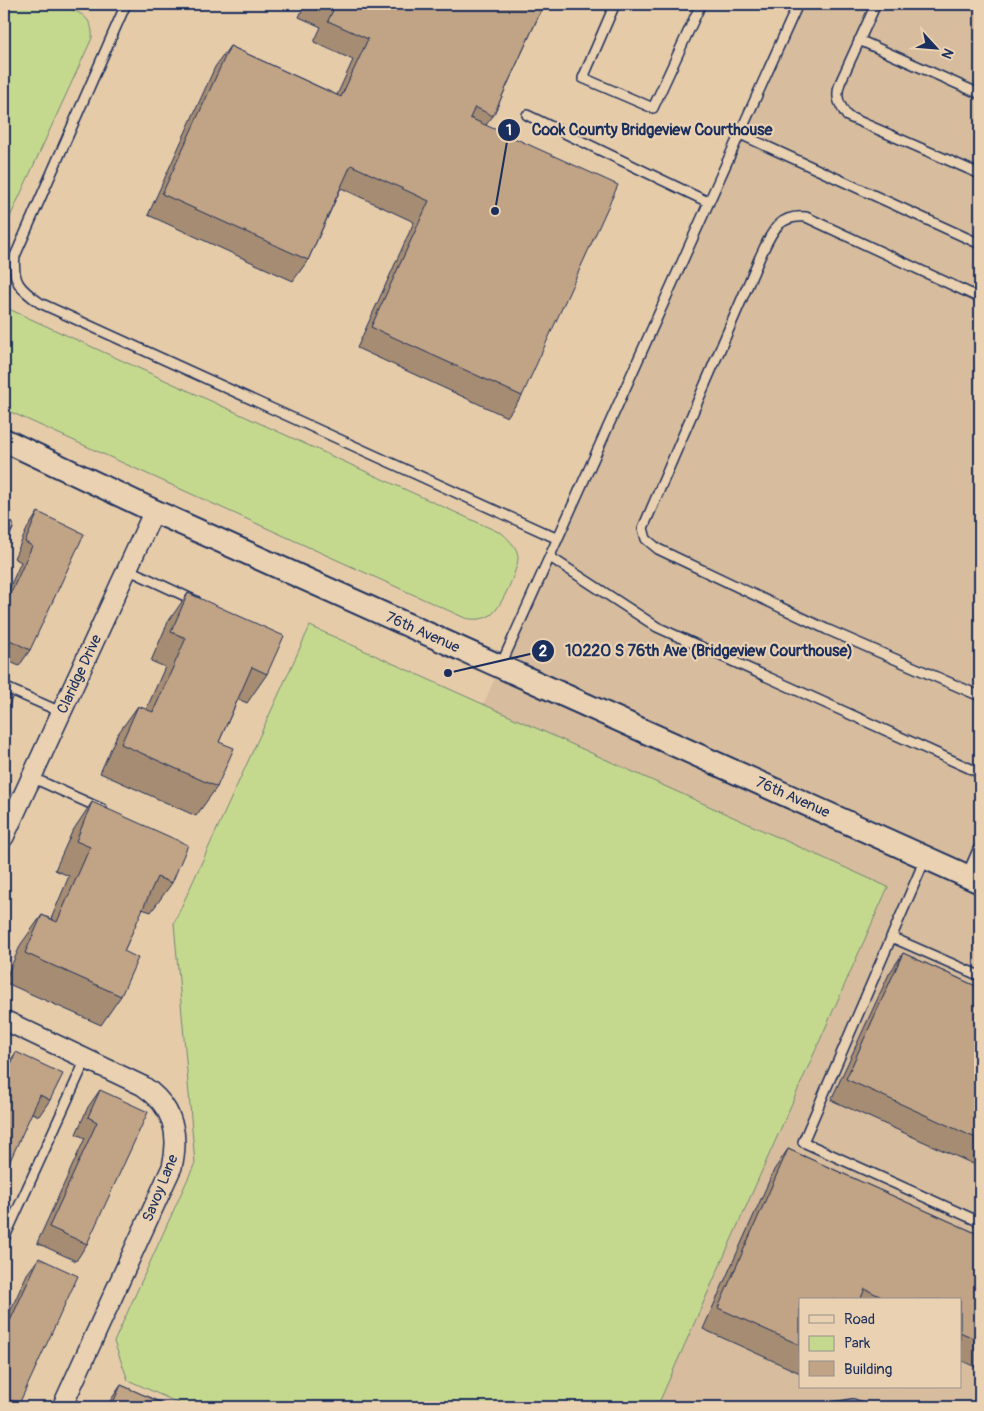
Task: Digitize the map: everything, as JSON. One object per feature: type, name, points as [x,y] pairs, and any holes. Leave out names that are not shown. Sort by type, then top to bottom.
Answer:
[{"type":"street","name":"76th Avenue","points":[[4,440],[154,511],[973,878]]},
{"type":"street","name":"Claridge Drive","points":[[4,837],[154,511]]},
{"type":"street","name":"Savoy Lane","points":[[4,1020],[158,1096],[172,1120],[176,1149],[172,1167],[62,1407]]},
{"type":"lane","points":[[126,4],[15,256],[14,272],[22,290],[40,303],[558,539]]},
{"type":"lane","points":[[615,4],[583,78],[653,108],[701,4]]},
{"type":"lane","points":[[500,667],[798,4]]},
{"type":"lane","points":[[876,4],[836,94],[847,116],[980,174]]},
{"type":"lane","points":[[859,40],[980,94]]},
{"type":"lane","points":[[527,115],[708,202]]},
{"type":"lane","points":[[740,134],[980,244]]},
{"type":"lane","points":[[980,298],[806,217],[792,216],[778,224],[760,257],[642,528],[646,539],[658,549],[826,629],[980,696]]},
{"type":"lane","points":[[4,535],[8,526]]},
{"type":"lane","points":[[550,557],[657,626],[980,773]]},
{"type":"lane","points":[[127,569],[206,606]]},
{"type":"lane","points":[[4,687],[61,712]]},
{"type":"lane","points":[[31,777],[109,812]]},
{"type":"lane","points":[[973,878],[980,846]]},
{"type":"lane","points":[[926,857],[803,1142],[980,1222]]},
{"type":"lane","points":[[891,937],[980,976]]},
{"type":"lane","points":[[4,1239],[86,1059]]},
{"type":"lane","points":[[836,1407],[853,1404],[861,1407]]},
{"type":"shaded area","points":[[798,4],[980,4],[980,1407],[657,1407],[888,888],[483,705]]},
{"type":"green space","points":[[4,4],[47,5],[74,11],[84,17],[91,26],[92,38],[4,230]]},
{"type":"green space","points":[[4,304],[11,310],[503,534],[514,547],[518,556],[518,562],[513,578],[500,605],[488,617],[478,619],[465,618],[4,409]]},
{"type":"green space","points":[[310,626],[888,887],[657,1407],[187,1407],[128,1380],[114,1342],[195,1163],[174,923]]},
{"type":"building","points":[[331,4],[544,4],[493,116],[475,107],[470,118],[618,185],[522,396],[371,327],[429,201],[351,165],[308,260],[162,194],[230,46],[341,97],[368,39],[328,21],[335,6]]},
{"type":"building","points":[[38,512],[84,534],[30,650],[4,637],[4,603],[6,604],[32,546],[25,542]]},
{"type":"building","points":[[188,593],[284,636],[267,674],[252,667],[219,742],[234,748],[217,787],[121,744],[138,706],[153,712],[186,638],[171,632]]},
{"type":"building","points":[[4,694],[12,698],[4,717]]},
{"type":"building","points":[[92,802],[188,845],[172,883],[157,877],[124,951],[138,958],[121,996],[25,953],[42,915],[57,922],[90,847],[76,841]]},
{"type":"building","points":[[903,953],[980,988],[980,1140],[846,1079]]},
{"type":"building","points":[[16,1052],[63,1074],[50,1100],[40,1095],[4,1174],[4,1060],[11,1064]]},
{"type":"building","points":[[100,1090],[148,1112],[87,1244],[49,1227],[97,1122],[88,1117]]},
{"type":"building","points":[[788,1149],[980,1235],[980,1341],[962,1333],[962,1298],[884,1298],[865,1289],[861,1298],[799,1298],[799,1345],[718,1308]]},
{"type":"building","points":[[39,1258],[78,1276],[19,1404],[4,1397],[4,1334]]},
{"type":"building","points":[[121,1385],[171,1407],[111,1407]]},
{"type":"place","name":"Cook County Bridgeview Courthouse","points":[[495,211]]},
{"type":"place","name":"10220 S 76th Ave (Bridgeview Courthouse)","points":[[448,673]]}]
